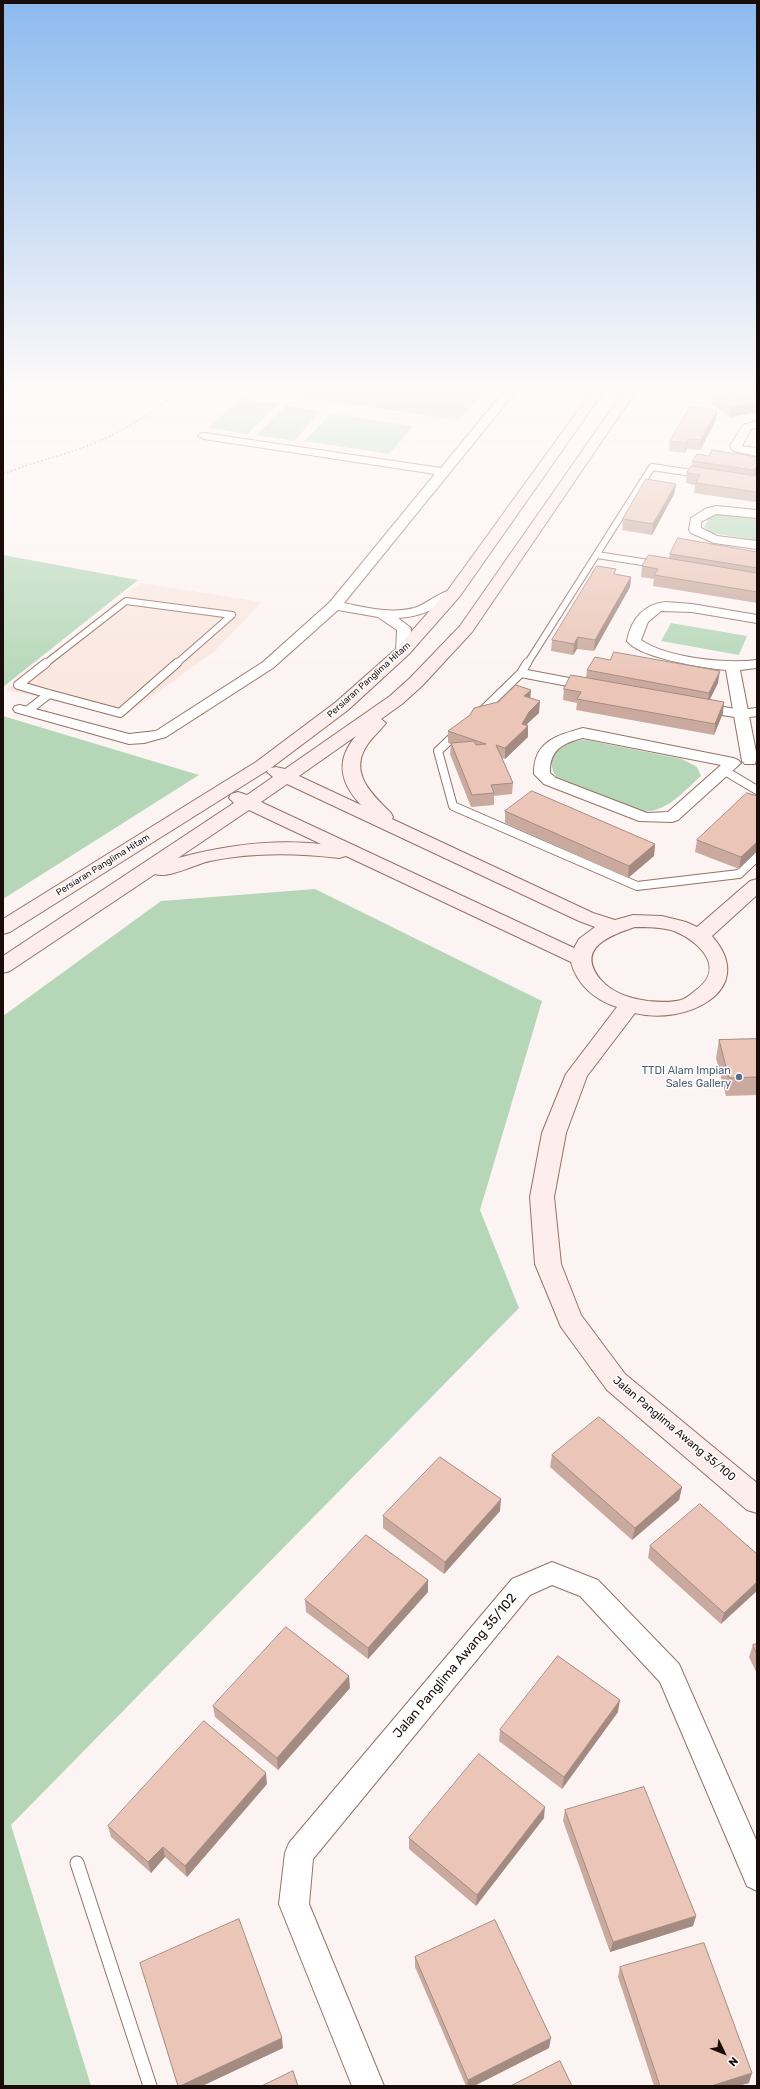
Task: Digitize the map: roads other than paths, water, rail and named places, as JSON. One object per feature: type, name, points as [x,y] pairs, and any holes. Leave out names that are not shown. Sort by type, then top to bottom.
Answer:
[{"type":"main road","name":"Persiaran Panglima Hitam","points":[[3,928],[262,766],[342,706],[403,652],[454,593],[529,488]]},
{"type":"main road","points":[[3,966],[286,777],[396,700],[416,682],[466,629],[562,488]]},
{"type":"main road","points":[[394,828],[359,792],[350,766],[357,746],[396,700]]},
{"type":"main road","points":[[262,766],[586,917],[612,926]]},
{"type":"main road","points":[[222,791],[581,959]]},
{"type":"main road","points":[[127,884],[189,860],[235,849],[277,847],[315,849],[356,854]]},
{"type":"main road","points":[[699,936],[757,885]]},
{"type":"main road","points":[[633,921],[657,922],[679,927],[699,936],[713,949],[720,964],[720,979],[711,992],[694,1003],[674,1008],[652,1009],[629,1006],[609,998],[594,986],[584,973],[581,959],[585,945],[596,934],[612,926],[633,921]]},
{"type":"main road","name":"Jalan Panglima Awang 35/100","points":[[629,1006],[577,1074],[554,1133],[542,1197],[548,1264],[570,1320],[616,1382],[757,1501]]},
{"type":"street","points":[[23,710],[129,739],[144,738],[160,734],[268,665],[335,605],[430,488]]},
{"type":"street","points":[[757,514],[714,510],[703,513],[695,521],[695,530],[714,539],[757,545]]},
{"type":"street","points":[[335,605],[382,615],[415,612],[429,607],[454,593]]},
{"type":"street","points":[[757,619],[674,607],[658,607],[648,613],[635,636],[634,641],[638,646],[659,654],[732,666],[757,664]]},
{"type":"street","points":[[382,615],[404,628],[403,652]]},
{"type":"street","points":[[729,767],[672,817],[645,818],[550,781],[542,774],[540,763],[548,749],[564,737],[583,733],[729,767],[754,761],[741,714],[732,666]]},
{"type":"street","name":"Jalan Panglima Awang 35/102","points":[[368,2086],[294,1904],[299,1853],[521,1587],[552,1573],[589,1588],[670,1673],[757,1876]]},
{"type":"lane","points":[[478,714],[521,673],[639,488]]},
{"type":"lane","points":[[597,555],[666,566]]},
{"type":"lane","points":[[23,710],[49,694],[120,713],[232,615],[126,601],[18,686],[49,694]]},
{"type":"lane","points":[[521,673],[584,685]]},
{"type":"lane","points":[[702,707],[741,714],[757,712]]},
{"type":"lane","points":[[462,728],[438,752],[454,806],[637,886],[740,874],[757,857]]},
{"type":"lane","points":[[729,767],[757,790]]},
{"type":"lane","points":[[77,1863],[150,2086]]},
{"type":"place","name":"TTDI Alam Impian Sales Gallery","points":[[739,1077]]}]
